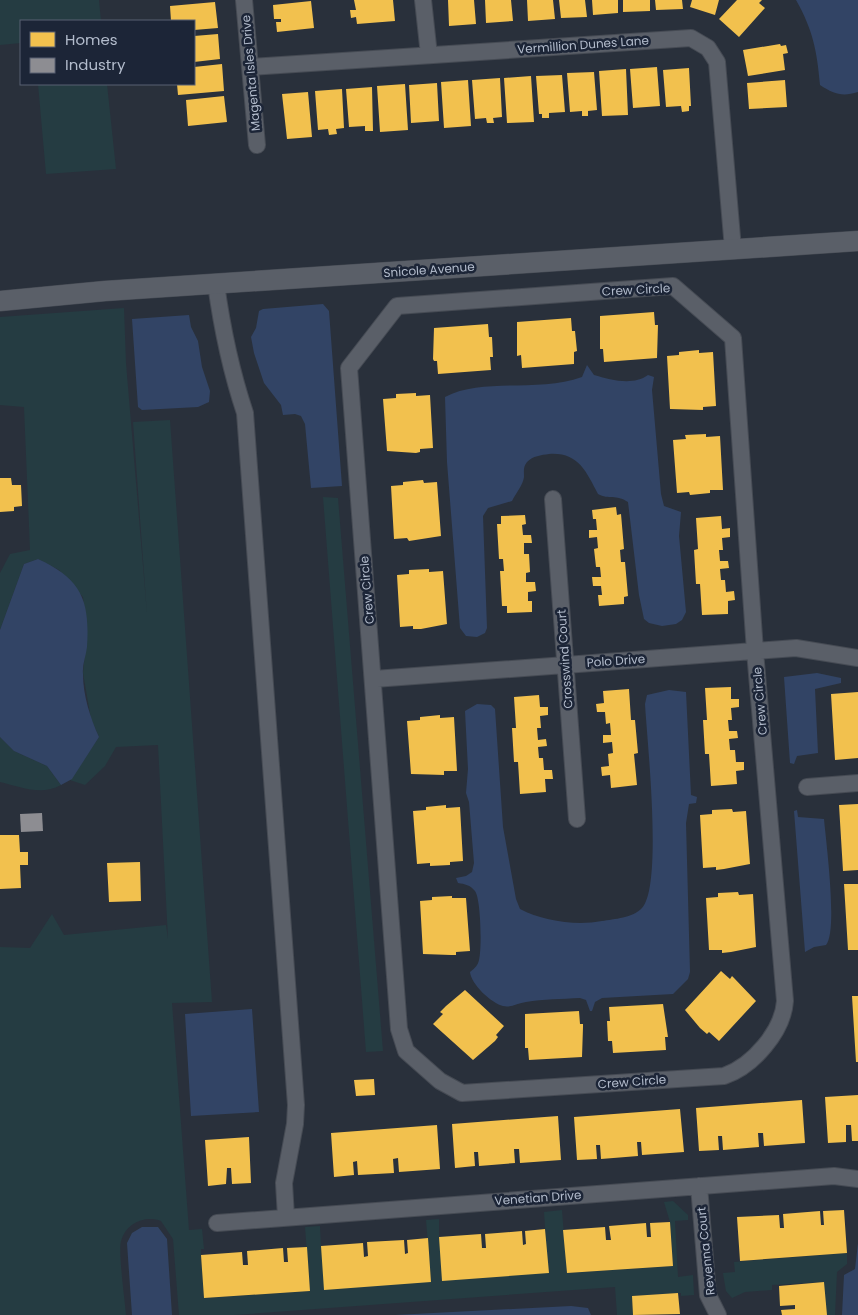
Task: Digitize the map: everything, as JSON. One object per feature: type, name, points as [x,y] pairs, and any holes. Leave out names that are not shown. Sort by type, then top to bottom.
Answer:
[{"type":"street","name":"Magenta Isles Drive","points":[[244,0],[258,146]]},
{"type":"street","points":[[423,0],[429,55]]},
{"type":"street","name":"Vermillion Dunes Lane","points":[[251,67],[691,38],[708,48],[717,62],[733,249]]},
{"type":"street","name":"Snicole Avenue","points":[[0,301],[216,284],[858,241]]},
{"type":"street","points":[[216,284],[221,323],[234,379],[245,414],[296,1105],[295,1124],[284,1183],[286,1218]]},
{"type":"street","name":"Crew Circle","points":[[673,286],[733,338],[756,651],[785,991],[784,1012],[777,1028],[758,1051],[734,1073],[714,1077],[462,1093],[440,1081],[406,1051],[399,1029],[374,680],[349,368],[397,306],[673,286]]},
{"type":"street","name":"Crosswind Court","points":[[553,499],[577,820]]},
{"type":"street","name":"Polo Drive","points":[[374,680],[796,648],[858,658]]},
{"type":"street","points":[[808,787],[858,784]]},
{"type":"street","name":"Venetian Drive","points":[[217,1223],[834,1176],[858,1179]]},
{"type":"street","name":"Revenna Court","points":[[699,1186],[708,1294],[718,1315]]},
{"type":"green space","points":[[0,0],[99,0],[101,20],[20,20],[20,43],[0,45]]},
{"type":"green space","points":[[38,85],[107,85],[116,169],[46,174]]},
{"type":"green space","points":[[124,308],[126,363],[147,614],[133,422],[170,420],[212,1002],[172,1003],[189,1230],[202,1229],[204,1249],[201,1249],[201,1255],[204,1298],[310,1291],[305,1227],[320,1226],[321,1246],[431,1282],[426,1220],[439,1219],[439,1237],[548,1273],[544,1212],[562,1210],[567,1273],[673,1266],[670,1222],[664,1202],[673,1201],[688,1215],[688,1220],[675,1221],[678,1277],[693,1275],[694,1295],[681,1296],[681,1293],[632,1296],[633,1315],[617,1315],[615,1287],[234,1315],[179,1315],[173,1239],[161,1221],[149,1219],[132,1225],[127,1229],[121,1241],[121,1266],[126,1315],[0,1315],[0,947],[30,948],[52,914],[64,935],[166,925],[168,939],[158,745],[116,747],[105,766],[85,785],[70,780],[99,737],[91,719],[83,673],[87,632],[83,597],[59,570],[38,559],[24,564],[0,630],[0,573],[10,554],[30,550],[24,407],[0,405],[0,317]]},
{"type":"green space","points":[[323,497],[338,498],[383,1051],[366,1052]]},
{"type":"green space","points":[[0,737],[14,751],[47,766],[61,785],[46,790],[38,790],[0,782]]},
{"type":"green space","points":[[847,1253],[847,1264],[837,1272],[835,1315],[827,1315],[824,1282],[772,1285],[772,1290],[745,1292],[732,1298],[726,1291],[723,1273],[735,1272],[734,1262]]},
{"type":"water","points":[[796,0],[858,0],[858,92],[838,94],[820,85],[813,41]]},
{"type":"water","points":[[323,304],[329,311],[342,486],[311,488],[305,424],[301,416],[295,414],[283,415],[281,405],[264,383],[251,337],[256,328],[259,311],[263,309]]},
{"type":"water","points":[[189,315],[191,327],[198,341],[202,367],[210,391],[209,402],[198,407],[142,410],[138,407],[132,319]]},
{"type":"water","points":[[587,365],[594,375],[615,380],[636,380],[648,375],[654,377],[652,390],[661,494],[664,506],[681,512],[679,536],[686,612],[682,620],[676,624],[662,626],[649,623],[644,619],[639,595],[628,502],[620,498],[606,497],[598,494],[585,471],[574,460],[559,454],[549,454],[540,455],[529,460],[524,467],[522,483],[512,501],[488,508],[483,516],[487,628],[485,633],[477,637],[466,636],[460,628],[447,462],[445,397],[460,391],[476,388],[565,382],[582,377]]},
{"type":"water","points":[[38,559],[65,575],[74,584],[80,593],[87,617],[88,631],[83,682],[88,706],[99,737],[72,779],[61,785],[47,766],[14,751],[0,737],[0,630],[24,564]]},
{"type":"water","points":[[817,673],[841,678],[841,683],[815,689],[818,753],[797,756],[794,764],[790,763],[784,677]]},
{"type":"water","points":[[669,690],[686,692],[691,795],[697,797],[696,803],[689,804],[686,823],[690,972],[688,979],[673,994],[602,998],[595,1002],[592,1011],[590,1011],[586,1000],[580,998],[532,1001],[509,1006],[498,1004],[482,992],[471,977],[470,972],[479,962],[480,954],[479,904],[475,891],[467,885],[458,883],[456,878],[466,876],[472,872],[474,863],[469,802],[466,793],[468,769],[465,711],[477,704],[491,705],[495,709],[503,827],[516,899],[520,909],[539,917],[571,923],[592,922],[618,919],[634,914],[642,908],[648,894],[652,872],[653,843],[645,704],[647,695]]},
{"type":"water","points":[[797,810],[798,817],[824,819],[830,885],[831,923],[829,937],[826,945],[814,947],[805,952],[794,811]]},
{"type":"water","points":[[252,1009],[259,1112],[191,1116],[185,1014]]},
{"type":"water","points":[[142,1227],[158,1227],[167,1239],[172,1315],[132,1315],[127,1243],[132,1233]]},
{"type":"water","points":[[858,1243],[858,1315],[842,1315],[844,1275],[855,1269]]},
{"type":"water","points":[[571,1306],[588,1308],[591,1315],[395,1315]]},
{"type":"building: Homes","points":[[354,0],[393,0],[395,21],[357,24],[356,17],[351,18],[350,10],[356,10]]},
{"type":"building: Homes","points":[[448,0],[474,0],[476,24],[449,26]]},
{"type":"building: Homes","points":[[485,0],[511,0],[513,21],[486,23]]},
{"type":"building: Homes","points":[[527,0],[553,0],[555,19],[528,21]]},
{"type":"building: Homes","points":[[559,0],[585,0],[587,17],[561,18]]},
{"type":"building: Homes","points":[[592,0],[618,0],[618,13],[593,15]]},
{"type":"building: Homes","points":[[623,0],[650,0],[650,11],[623,12]]},
{"type":"building: Homes","points":[[655,0],[682,0],[683,9],[656,10]]},
{"type":"building: Homes","points":[[692,0],[719,0],[715,15],[690,7]]},
{"type":"building: Homes","points":[[737,0],[762,0],[759,3],[765,8],[739,37],[719,19]]},
{"type":"building: Homes","points":[[311,1],[314,28],[277,32],[276,22],[281,22],[281,19],[274,19],[273,5]]},
{"type":"building: Homes","points":[[215,2],[218,28],[195,30],[195,20],[171,20],[170,6]]},
{"type":"building: Homes","points":[[218,34],[220,59],[195,62],[195,36]]},
{"type":"building: Homes","points":[[780,44],[781,46],[786,45],[788,53],[783,54],[785,70],[748,76],[743,50]]},
{"type":"building: Homes","points":[[222,64],[224,91],[178,95],[177,85],[195,85],[195,67]]},
{"type":"building: Homes","points":[[657,67],[660,106],[633,108],[630,69]]},
{"type":"building: Homes","points":[[689,68],[691,106],[689,106],[689,111],[682,112],[681,106],[666,107],[663,70]]},
{"type":"building: Homes","points":[[626,69],[628,115],[602,116],[599,71]]},
{"type":"building: Homes","points":[[594,72],[597,110],[588,111],[588,116],[582,116],[582,111],[570,112],[567,73]]},
{"type":"building: Homes","points":[[562,75],[565,112],[549,113],[549,118],[542,118],[542,114],[539,114],[536,76]]},
{"type":"building: Homes","points":[[531,76],[534,122],[507,123],[504,78]]},
{"type":"building: Homes","points":[[500,78],[502,117],[493,118],[494,123],[487,123],[486,118],[475,119],[472,80]]},
{"type":"building: Homes","points":[[468,80],[471,126],[444,128],[441,82]]},
{"type":"building: Homes","points":[[785,80],[787,107],[749,109],[747,83]]},
{"type":"building: Homes","points":[[437,83],[439,121],[411,123],[409,85]]},
{"type":"building: Homes","points":[[405,84],[408,130],[380,132],[377,86]]},
{"type":"building: Homes","points":[[372,87],[373,131],[365,131],[365,126],[349,127],[346,89]]},
{"type":"building: Homes","points":[[342,89],[344,128],[336,129],[337,134],[329,135],[328,129],[318,130],[315,91]]},
{"type":"building: Homes","points":[[308,92],[312,137],[287,139],[282,94]]},
{"type":"building: Homes","points":[[224,96],[227,122],[188,126],[186,100]]},
{"type":"building: Homes","points":[[654,312],[655,325],[658,325],[657,358],[604,362],[603,349],[600,349],[600,316]]},
{"type":"building: Homes","points":[[571,318],[572,331],[575,331],[577,351],[574,352],[574,364],[522,368],[521,355],[517,356],[517,322]]},
{"type":"building: Homes","points":[[488,324],[489,337],[492,337],[493,357],[490,357],[491,370],[438,374],[437,361],[433,359],[434,328]]},
{"type":"building: Homes","points":[[699,350],[699,353],[713,352],[716,406],[703,407],[703,410],[670,409],[667,356],[679,355],[679,352]]},
{"type":"building: Homes","points":[[416,393],[416,396],[430,395],[433,448],[420,449],[420,452],[416,453],[387,451],[383,399],[396,398],[396,394]]},
{"type":"building: Homes","points":[[706,434],[706,437],[720,436],[723,490],[710,490],[710,493],[690,495],[689,492],[677,493],[673,440],[686,439],[685,435]]},
{"type":"building: Homes","points":[[0,478],[11,478],[12,485],[21,485],[22,506],[14,507],[14,511],[0,512]]},
{"type":"building: Homes","points":[[423,480],[424,483],[437,482],[441,536],[409,541],[407,538],[394,539],[391,486],[403,485],[403,482]]},
{"type":"building: Homes","points":[[616,507],[617,515],[621,514],[624,549],[620,550],[621,562],[625,562],[628,596],[624,597],[624,604],[599,606],[598,595],[602,595],[601,586],[593,586],[592,577],[601,577],[600,567],[596,567],[594,549],[598,548],[597,537],[589,538],[589,530],[597,530],[596,519],[593,519],[592,510]]},
{"type":"building: Homes","points":[[525,515],[526,524],[522,525],[523,535],[531,535],[532,543],[524,543],[524,554],[529,554],[530,572],[526,573],[526,582],[535,582],[536,591],[528,592],[528,601],[532,601],[532,612],[507,613],[507,606],[502,606],[500,571],[504,571],[503,559],[499,559],[497,524],[501,524],[501,516]]},
{"type":"building: Homes","points":[[721,516],[722,529],[730,528],[730,537],[722,538],[723,550],[719,550],[720,561],[728,561],[729,568],[720,569],[721,580],[725,580],[726,592],[734,591],[735,600],[728,601],[728,614],[702,615],[700,584],[696,584],[694,550],[698,549],[696,518]]},
{"type":"building: Homes","points":[[429,569],[429,572],[443,571],[447,624],[421,629],[413,629],[413,626],[400,627],[397,575],[409,574],[409,570]]},
{"type":"building: Homes","points":[[731,687],[731,699],[739,699],[739,707],[731,708],[732,720],[728,720],[729,731],[737,731],[738,738],[729,739],[730,750],[735,750],[736,762],[744,762],[744,770],[736,771],[737,784],[711,786],[709,754],[705,754],[703,720],[707,720],[705,688]]},
{"type":"building: Homes","points":[[629,689],[631,720],[635,720],[638,753],[634,754],[637,785],[611,788],[610,775],[602,776],[601,767],[609,766],[608,754],[613,753],[612,742],[603,743],[603,735],[611,735],[610,723],[606,724],[605,712],[597,712],[596,704],[604,703],[603,691]]},
{"type":"building: Homes","points":[[858,692],[858,758],[835,760],[831,694]]},
{"type":"building: Homes","points":[[539,695],[540,707],[548,707],[548,715],[540,716],[541,728],[537,728],[538,740],[546,739],[547,746],[538,747],[539,758],[543,758],[544,770],[552,770],[553,779],[545,779],[546,792],[520,794],[518,762],[514,762],[512,728],[516,728],[514,697]]},
{"type":"building: Homes","points":[[440,715],[440,718],[454,717],[457,771],[444,771],[444,775],[411,774],[407,721],[420,720],[420,717]]},
{"type":"building: Homes","points":[[858,804],[858,870],[843,871],[839,805]]},
{"type":"building: Homes","points":[[446,805],[446,808],[460,807],[463,861],[450,862],[450,865],[430,866],[430,863],[417,864],[413,811],[426,810],[426,807]]},
{"type":"building: Homes","points":[[732,809],[733,812],[746,811],[750,864],[716,870],[716,867],[703,868],[700,815],[712,814],[712,810]]},
{"type":"building: Homes","points":[[0,835],[19,835],[20,852],[28,852],[28,865],[20,865],[21,888],[0,889]]},
{"type":"building: Homes","points":[[140,862],[141,901],[109,902],[107,863]]},
{"type":"building: Homes","points":[[844,884],[858,884],[858,950],[848,950]]},
{"type":"building: Homes","points":[[738,892],[739,895],[753,894],[756,947],[722,953],[722,950],[709,950],[706,898],[718,897],[718,893]]},
{"type":"building: Homes","points":[[452,896],[452,898],[466,898],[470,951],[456,952],[456,955],[423,954],[420,901],[432,900],[432,897]]},
{"type":"building: Homes","points":[[721,971],[730,979],[732,976],[756,1001],[719,1041],[709,1032],[707,1034],[700,1028],[685,1010]]},
{"type":"building: Homes","points":[[465,990],[504,1026],[496,1035],[498,1037],[495,1041],[473,1060],[433,1024],[443,1014],[440,1012]]},
{"type":"building: Homes","points":[[852,996],[858,996],[858,1062],[856,1062]]},
{"type":"building: Homes","points":[[663,1004],[668,1037],[665,1037],[666,1050],[613,1053],[612,1041],[608,1041],[607,1021],[610,1021],[609,1007]]},
{"type":"building: Homes","points":[[579,1011],[580,1024],[583,1024],[582,1057],[529,1060],[528,1048],[525,1048],[525,1014]]},
{"type":"building: Homes","points":[[374,1079],[375,1095],[356,1096],[354,1080]]},
{"type":"building: Homes","points":[[858,1095],[858,1141],[852,1141],[851,1125],[846,1125],[846,1142],[828,1143],[825,1097]]},
{"type":"building: Homes","points":[[802,1100],[805,1143],[764,1146],[763,1133],[758,1133],[759,1147],[723,1150],[722,1136],[718,1136],[719,1150],[699,1151],[696,1108]]},
{"type":"building: Homes","points":[[680,1109],[684,1152],[642,1155],[641,1142],[637,1142],[638,1156],[601,1159],[600,1145],[596,1145],[597,1159],[577,1160],[574,1117]]},
{"type":"building: Homes","points":[[558,1116],[561,1160],[520,1163],[519,1149],[514,1149],[515,1163],[479,1166],[478,1152],[474,1152],[475,1166],[455,1168],[452,1124]]},
{"type":"building: Homes","points":[[437,1125],[440,1169],[399,1172],[398,1158],[393,1159],[394,1173],[358,1175],[357,1161],[353,1162],[354,1175],[334,1177],[331,1133]]},
{"type":"building: Homes","points":[[249,1137],[251,1183],[232,1184],[231,1168],[227,1168],[226,1184],[208,1186],[205,1140]]},
{"type":"building: Homes","points":[[844,1210],[847,1253],[740,1261],[737,1217],[779,1215],[780,1228],[784,1228],[783,1214],[820,1211],[821,1225],[824,1225],[823,1211]]},
{"type":"building: Homes","points":[[670,1222],[673,1266],[567,1273],[563,1230],[605,1227],[606,1240],[611,1240],[609,1226],[646,1223],[647,1237],[651,1237],[650,1223]]},
{"type":"building: Homes","points":[[545,1229],[549,1273],[442,1281],[439,1237],[481,1234],[482,1248],[486,1248],[485,1234],[522,1231],[523,1245],[526,1244],[525,1231]]},
{"type":"building: Homes","points":[[428,1238],[431,1282],[324,1290],[321,1246],[363,1243],[364,1257],[368,1256],[367,1242],[404,1240],[405,1254],[408,1253],[407,1240]]},
{"type":"building: Homes","points":[[307,1247],[310,1291],[204,1298],[201,1255],[242,1252],[243,1265],[248,1265],[247,1251],[283,1248],[284,1262],[288,1262],[287,1248]]},
{"type":"building: Homes","points":[[824,1282],[827,1315],[782,1315],[781,1310],[795,1309],[795,1305],[780,1306],[779,1286]]},
{"type":"building: Homes","points":[[678,1293],[680,1314],[633,1315],[632,1296]]},
{"type":"building: Industry","points":[[42,813],[43,831],[21,832],[20,814]]}]
